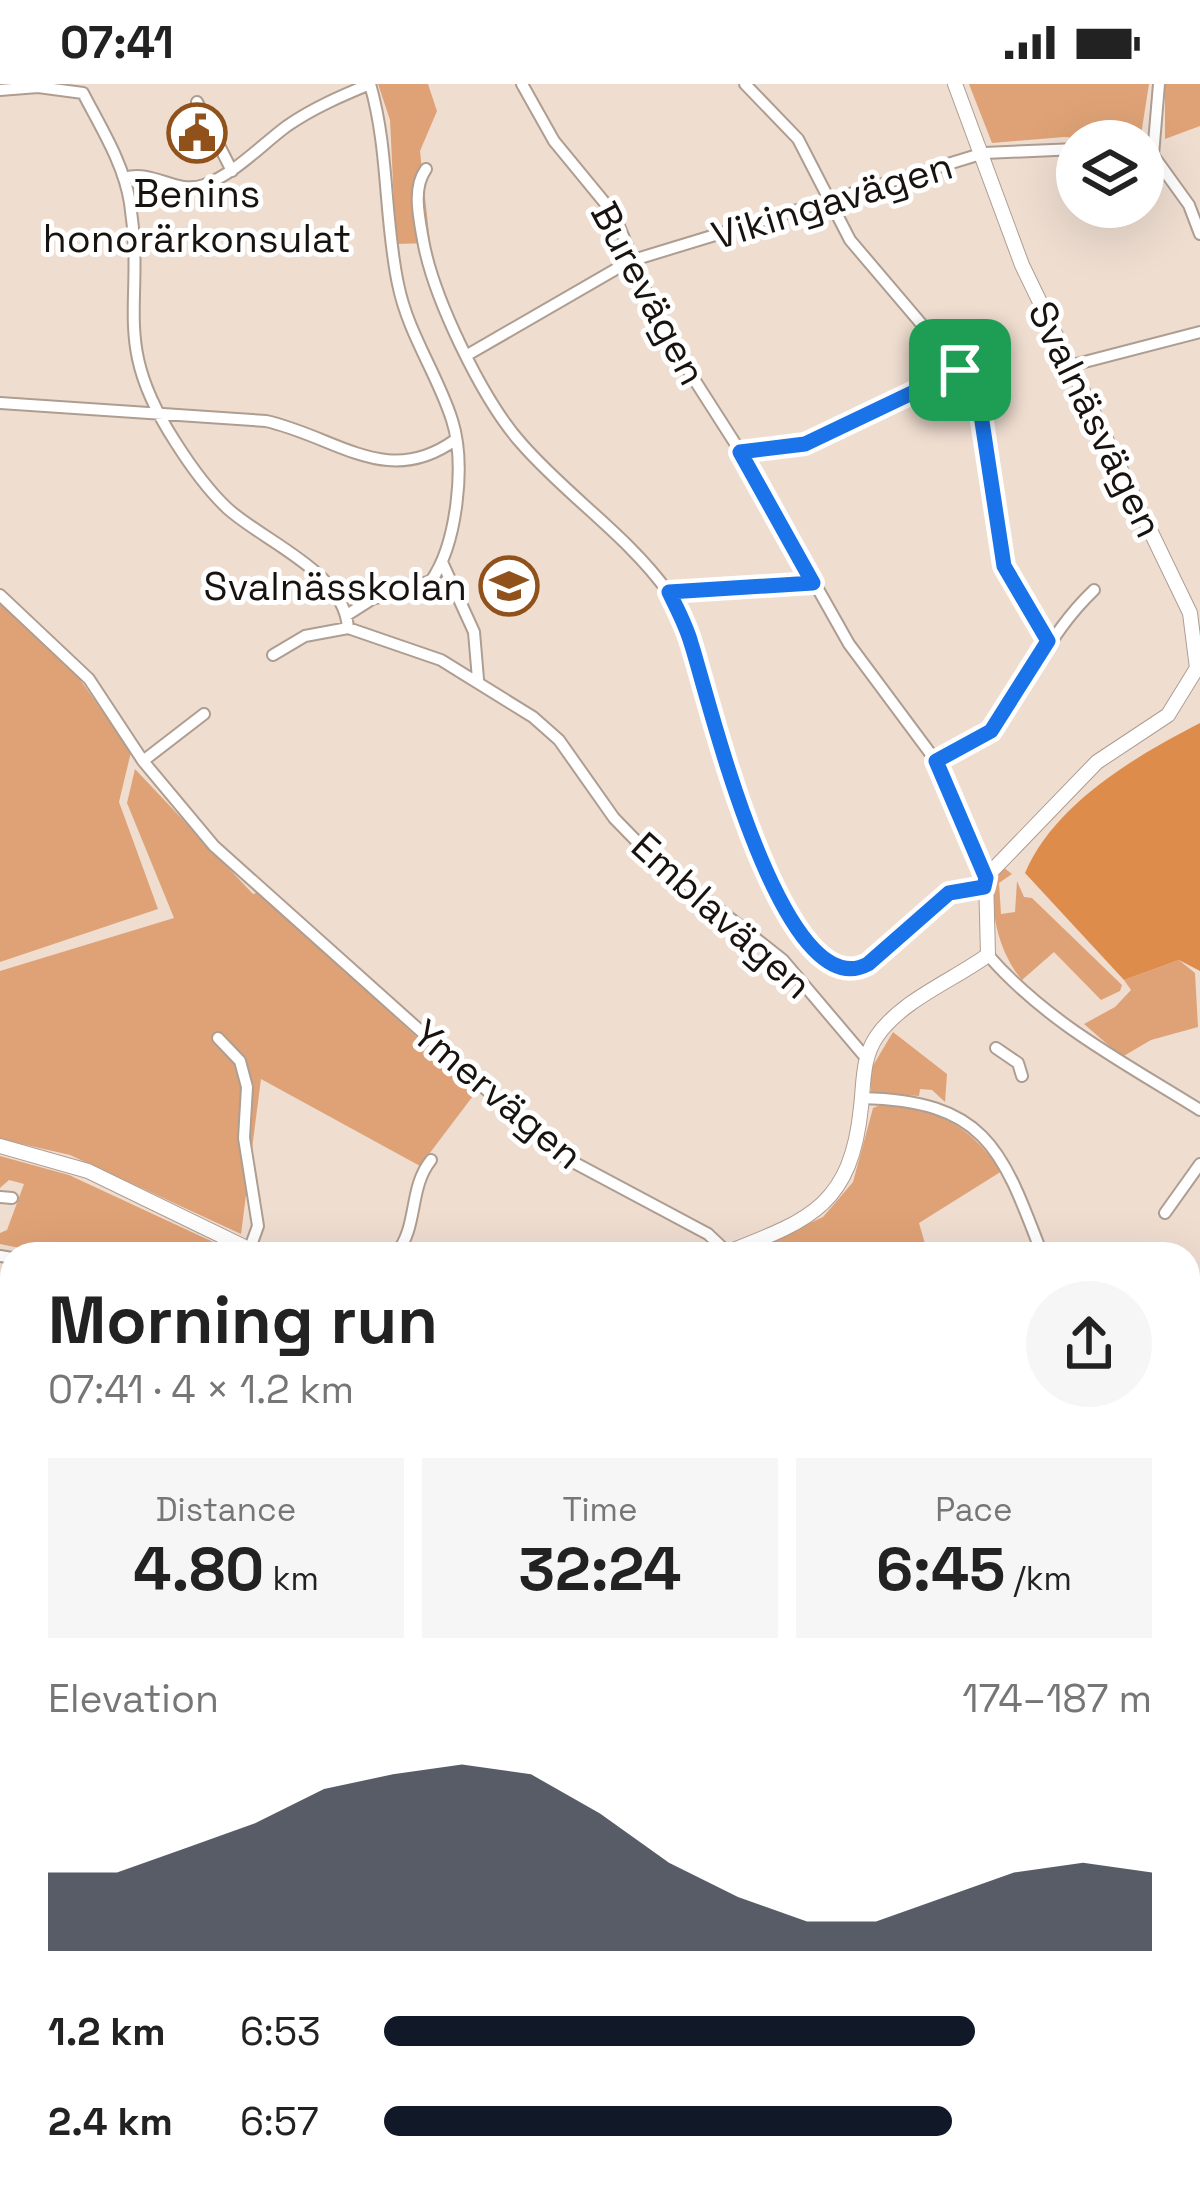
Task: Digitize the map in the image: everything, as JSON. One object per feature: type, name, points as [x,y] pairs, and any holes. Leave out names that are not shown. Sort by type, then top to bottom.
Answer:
[{"type":"street","points":[[124,178],[148,173],[185,188],[232,171],[311,110],[370,84],[380,118],[398,283],[416,348],[444,402],[455,440],[456,486],[442,562],[423,587],[372,599],[348,622],[304,636],[273,656]]},
{"type":"street","name":"Burevägen","points":[[521,84],[554,141],[614,214],[660,326],[740,452],[861,663],[936,761],[985,882]]},
{"type":"street","points":[[745,84],[798,139],[850,240],[960,370],[981,415],[1004,566],[1048,641]]},
{"type":"street","name":"Svalnäsvägen","points":[[955,84],[1022,265],[1190,613],[1198,652],[1197,679],[1168,715],[1073,784],[985,882]]},
{"type":"street","points":[[1155,120],[1159,84]]},
{"type":"street","points":[[0,90],[82,88],[124,178],[131,227],[132,345],[138,374],[156,411],[222,504],[308,567],[348,622]]},
{"type":"street","points":[[197,102],[232,171]]},
{"type":"street","name":"Vikingavägen","points":[[470,354],[630,261],[984,153],[1056,150]]},
{"type":"street","points":[[426,169],[418,183],[418,202],[429,272],[446,316],[493,404],[521,443],[669,592],[692,646],[724,768],[763,865],[794,922],[825,956],[860,968],[949,893],[985,882],[988,955],[1019,990],[1068,1028],[1200,1110]]},
{"type":"street","points":[[1164,175],[1189,205],[1200,234]]},
{"type":"street","points":[[1069,366],[1200,332]]},
{"type":"street","points":[[740,452],[805,444],[960,370]]},
{"type":"street","points":[[0,403],[266,422],[308,431],[386,463],[423,459],[455,440]]},
{"type":"street","points":[[442,562],[474,632],[478,680]]},
{"type":"street","points":[[669,592],[813,583]]},
{"type":"street","points":[[936,761],[991,731],[1048,641],[1094,590]]},
{"type":"street","name":"Ymervägen","points":[[0,595],[89,679],[142,761],[214,846],[558,1154],[715,1242]]},
{"type":"street","name":"Emblavägen","points":[[348,622],[416,648],[478,680],[559,740],[614,818],[650,856],[783,960],[866,1058]]},
{"type":"street","points":[[142,761],[203,714]]},
{"type":"street","points":[[866,1058],[888,1023],[988,955]]},
{"type":"street","points":[[218,1038],[240,1061],[247,1087],[244,1138],[258,1226],[255,1242]]},
{"type":"street","points":[[996,1048],[1018,1063],[1022,1076]]},
{"type":"street","name":"Ymervägen","points":[[754,1242],[789,1229],[834,1195],[856,1140],[866,1058]]},
{"type":"street","points":[[862,1098],[926,1102],[945,1109],[990,1143],[1008,1166],[1037,1242]]},
{"type":"street","points":[[0,1146],[88,1171],[235,1242]]},
{"type":"street","points":[[404,1242],[410,1232],[415,1192],[431,1160]]},
{"type":"street","points":[[1165,1213],[1200,1164]]},
{"type":"shaded area","points":[[378,84],[428,84],[437,111],[420,151],[430,243],[396,244],[390,120]]},
{"type":"shaded area","points":[[969,84],[1149,84],[1143,120],[1056,120],[1056,138],[992,143]]},
{"type":"shaded area","points":[[1165,84],[1200,84],[1200,126],[1165,139]]},
{"type":"shaded area","points":[[0,604],[79,678],[131,752],[119,802],[158,909],[0,962]]},
{"type":"shaded area","points":[[1200,723],[1200,971],[1179,960],[1124,980],[1025,873],[1056,825],[1077,803],[1124,767]]},
{"type":"shaded area","points":[[135,769],[253,894],[260,892],[476,1092],[420,1166],[261,1079],[241,1234],[70,1155],[0,1139],[0,971],[174,918],[127,803]]},
{"type":"shaded area","points":[[1003,867],[1012,874],[999,883],[1001,914],[1015,912],[1017,881],[1024,897],[1032,898],[1122,985],[1120,991],[1101,1000],[1054,952],[1022,980],[996,926],[994,895]]},
{"type":"shaded area","points":[[1179,960],[1195,973],[1198,1027],[1151,1040],[1122,1057],[1084,1024],[1115,1007],[1131,990],[1124,980]]},
{"type":"shaded area","points":[[893,1032],[947,1074],[945,1102],[932,1090],[920,1089],[919,1096],[871,1092],[871,1069]]},
{"type":"shaded area","points":[[883,1104],[951,1122],[976,1141],[1002,1171],[919,1223],[925,1242],[769,1242],[823,1217],[853,1182],[873,1108]]},
{"type":"shaded area","points":[[0,1156],[69,1175],[213,1242],[0,1242],[24,1184],[9,1180],[0,1188]]},
{"type":"place","name":"Benins honorärkonsulat","points":[[197,133]]},
{"type":"place","name":"Svalnässkolan","points":[[509,586]]},
{"type":"route","points":[[960,370],[969,380],[981,415],[1004,566],[1048,641],[1027,681],[991,731],[974,745],[936,761],[964,818],[974,857],[986,878],[984,887],[949,893],[868,964],[851,968],[831,960],[794,922],[763,865],[724,768],[692,646],[669,592],[813,583],[740,452],[805,444],[960,370]]}]
